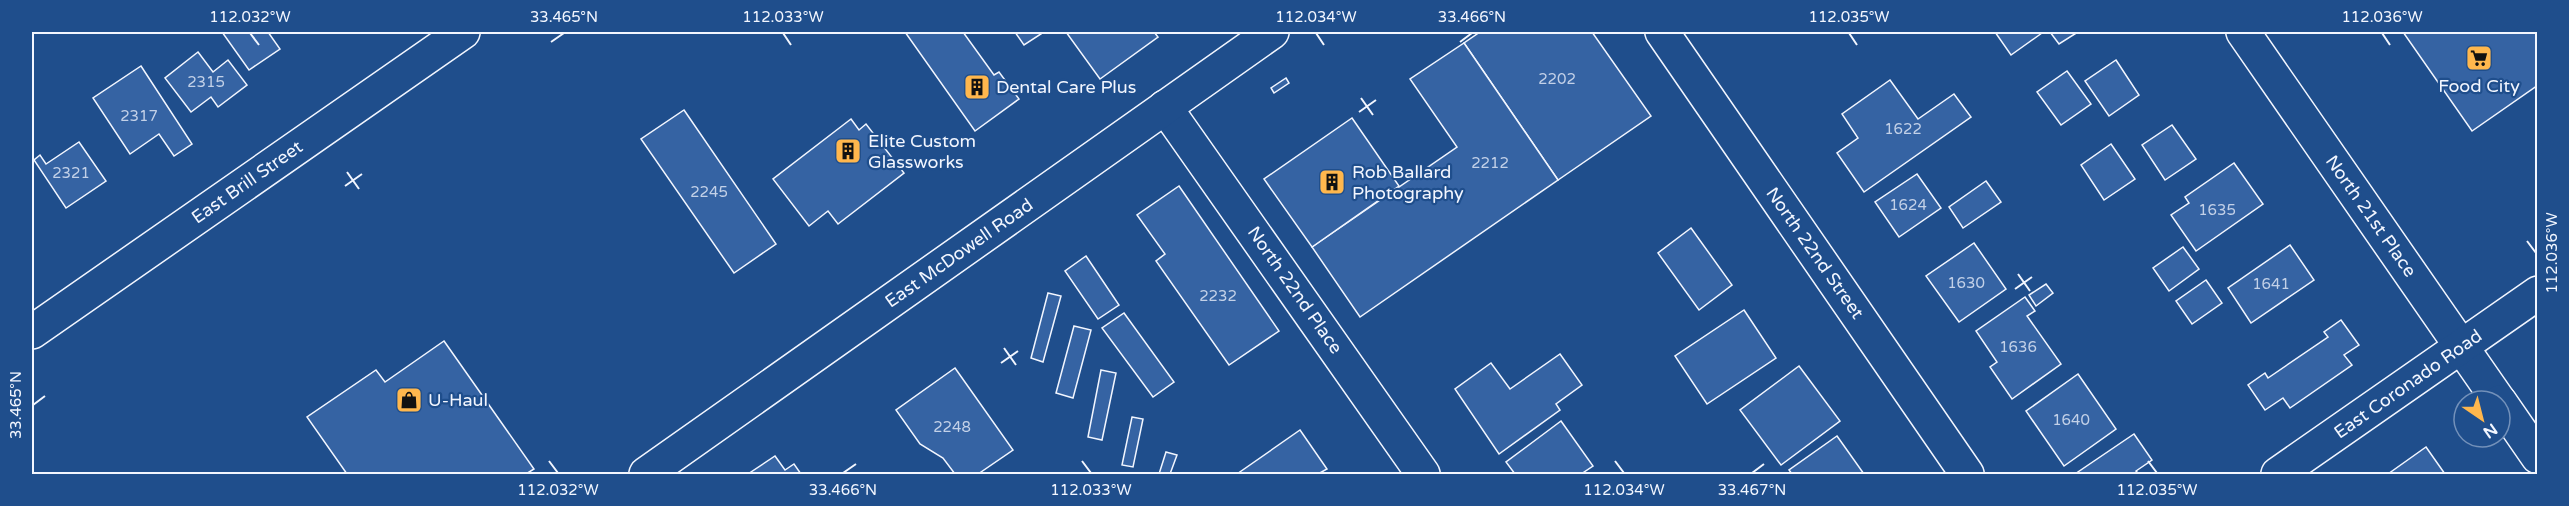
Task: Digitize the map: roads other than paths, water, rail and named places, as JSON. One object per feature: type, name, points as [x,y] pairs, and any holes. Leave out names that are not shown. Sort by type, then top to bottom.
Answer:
[{"type":"street","name":"East Brill Street","points":[[32,332],[463,32]]},
{"type":"street","name":"East McDowell Road","points":[[646,474],[1272,32]]},
{"type":"street","name":"North 22nd Street","points":[[1662,32],[1967,474]]},
{"type":"street","name":"North 21st Place","points":[[2243,32],[2492,389]]},
{"type":"street","name":"North 22nd Place","points":[[1165,106],[1423,474]]},
{"type":"street","name":"East Coronado Road","points":[[2278,474],[2538,293]]},
{"type":"street","name":"North 21st Place","points":[[2512,419],[2538,457]]},
{"type":"place","name":"Food City","points":[[2479,58]]},
{"type":"place","name":"Dental Care Plus","points":[[977,87]]},
{"type":"place","name":"Elite Custom Glassworks","points":[[848,151]]},
{"type":"place","name":"Rob Ballard Photography","points":[[1332,182]]},
{"type":"place","name":"U-Haul","points":[[409,400]]}]
